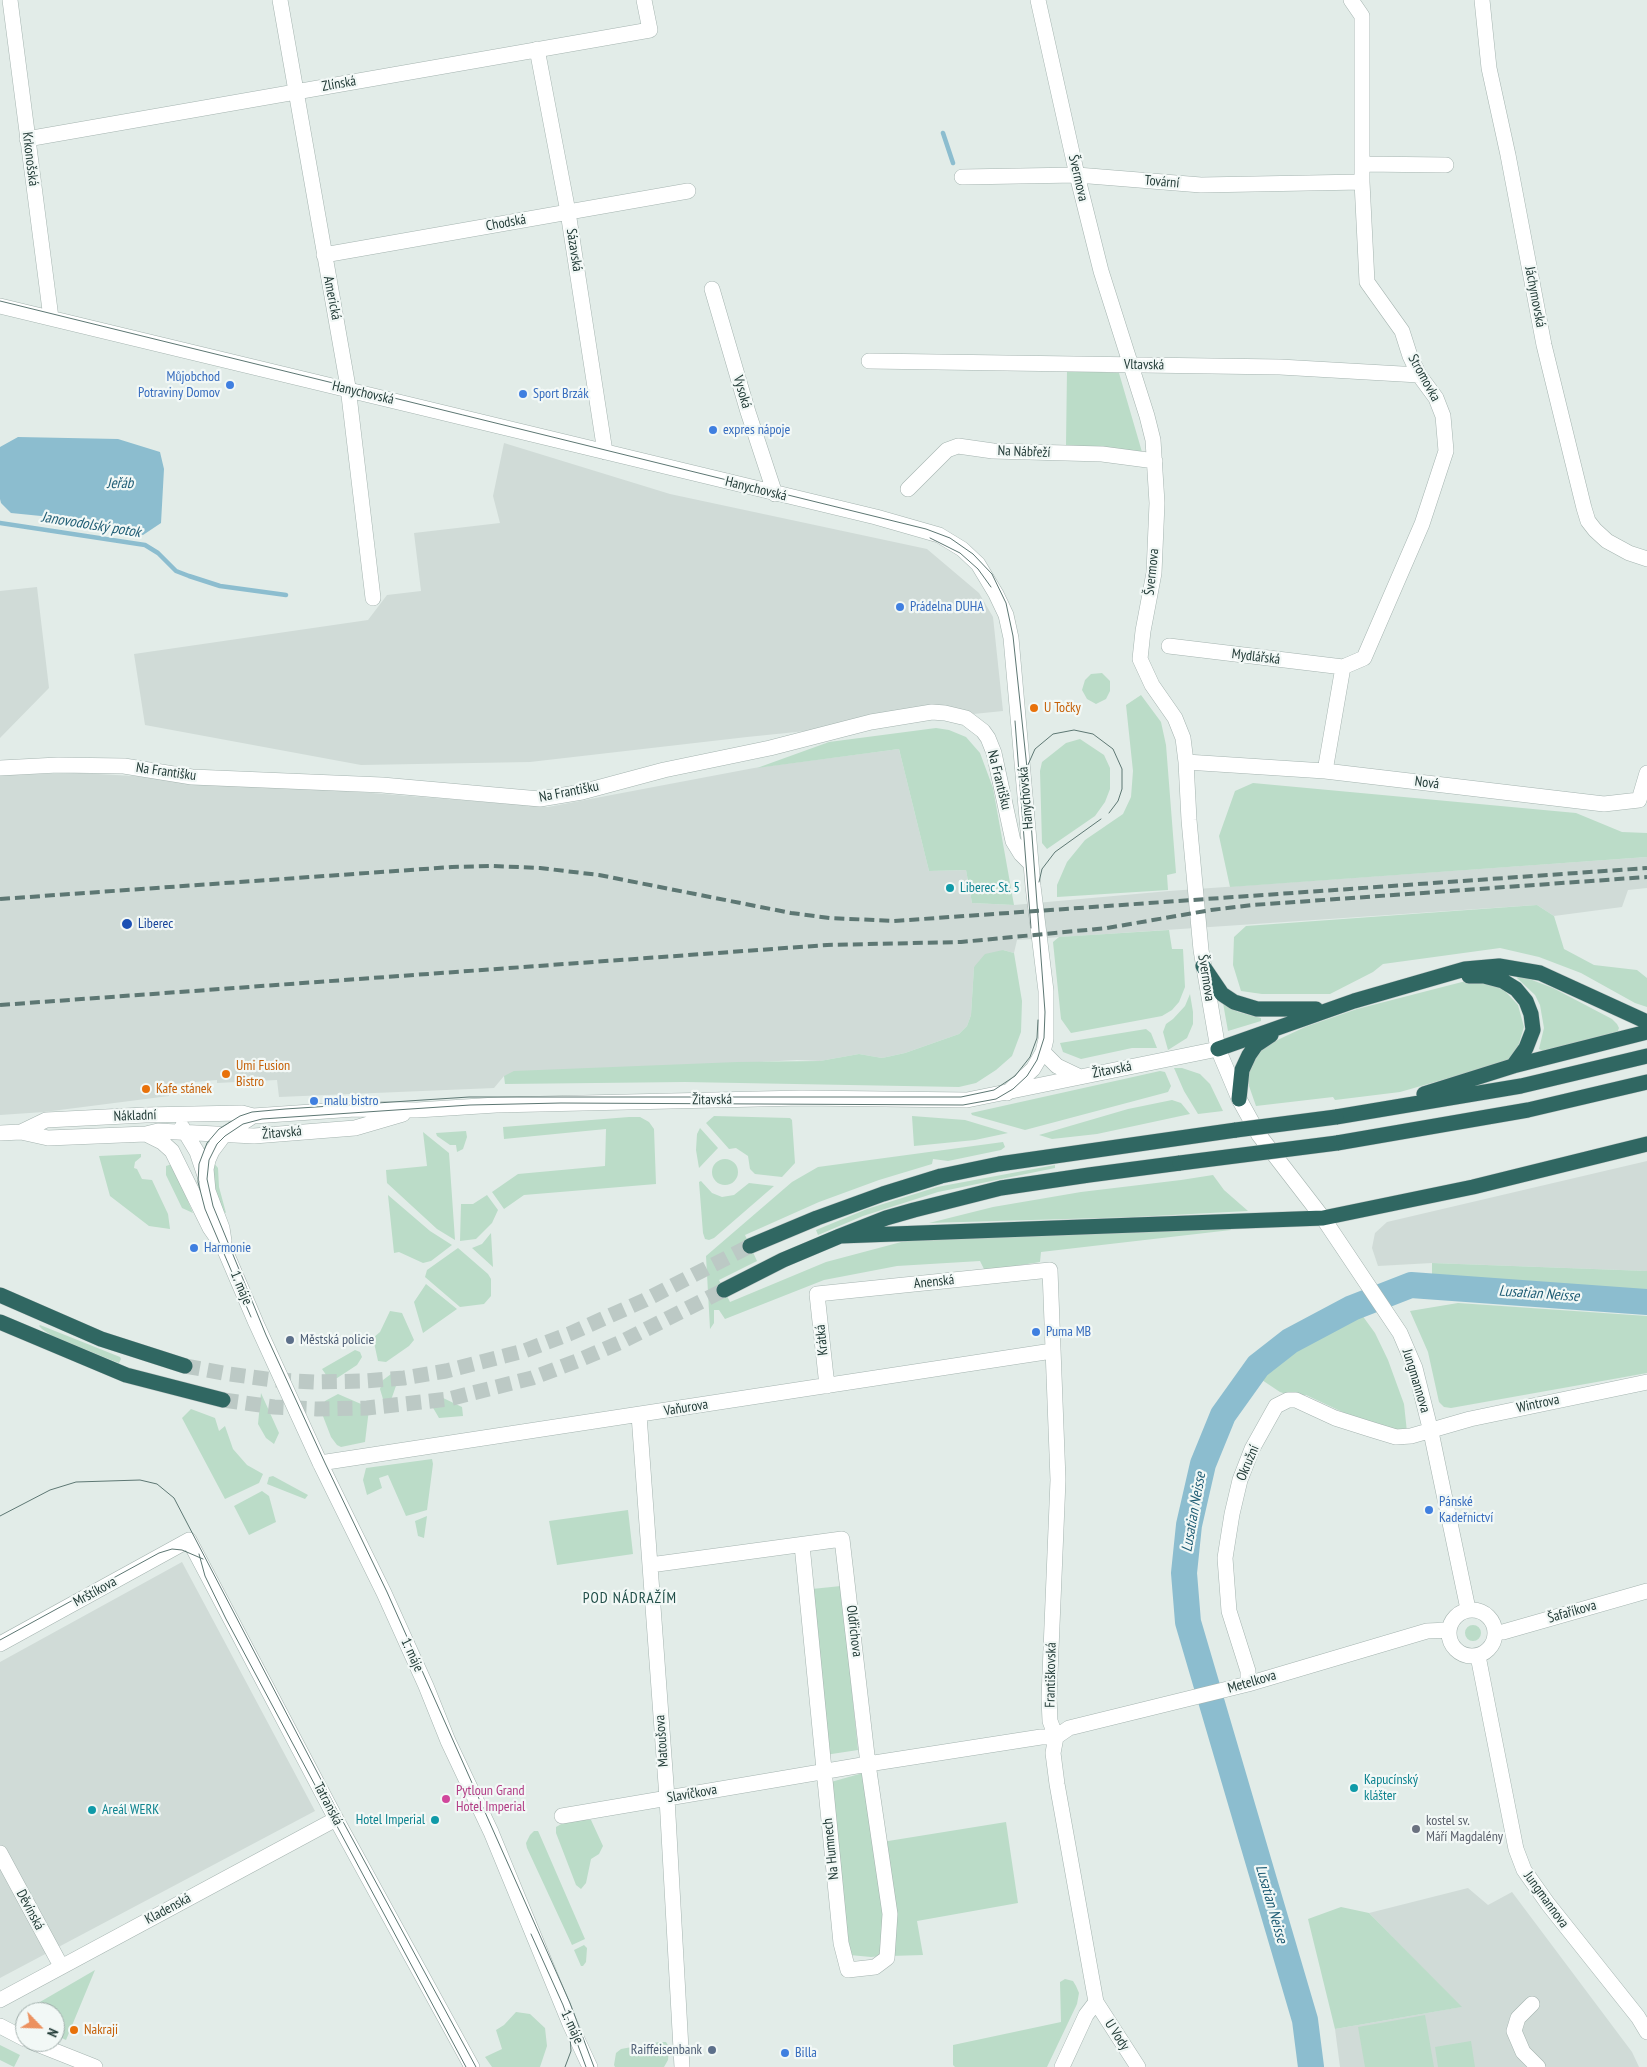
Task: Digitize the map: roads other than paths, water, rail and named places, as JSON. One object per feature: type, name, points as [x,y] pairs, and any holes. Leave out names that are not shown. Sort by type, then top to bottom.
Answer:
[{"type":"highway","points":[[1203,966],[1222,994],[1234,1002],[1257,1009],[1327,1009]]},
{"type":"highway","points":[[1218,1048],[1327,1009],[1465,969],[1499,966],[1540,973],[1647,1022]]},
{"type":"highway","points":[[1448,974],[1484,976],[1502,981],[1516,989],[1526,1001],[1531,1014],[1532,1030],[1526,1048],[1513,1066]]},
{"type":"highway","points":[[1239,1099],[1242,1070],[1256,1044],[1276,1032],[1327,1009]]},
{"type":"highway","points":[[1368,1112],[1513,1066],[1647,1032]]},
{"type":"highway","points":[[750,1246],[867,1200],[941,1176],[999,1164],[1336,1117],[1521,1086],[1647,1056]]},
{"type":"highway","points":[[724,1290],[784,1260],[840,1236],[895,1216],[1001,1188],[1090,1174],[1337,1142],[1528,1110],[1647,1082]]},
{"type":"highway","points":[[840,1236],[1323,1218],[1473,1187],[1647,1144]]},
{"type":"highway","points":[[0,1295],[101,1339],[186,1366]]},
{"type":"highway","points":[[0,1322],[126,1375],[223,1400]]},
{"type":"street","name":"Krkonošská","points":[[10,0],[50,318]]},
{"type":"street","name":"Americká","points":[[280,0],[349,389],[373,598]]},
{"type":"street","name":"Zlínská","points":[[27,139],[650,30],[644,0]]},
{"type":"street","name":"Švermova","points":[[1038,0],[1077,175],[1101,271],[1147,416],[1155,461],[1154,573],[1143,631],[1140,659],[1152,685],[1175,718],[1183,738],[1203,966],[1218,1048],[1239,1099],[1260,1135]]},
{"type":"street","name":"Stromovka","points":[[1343,667],[1364,658],[1422,524],[1446,451],[1443,416],[1436,398],[1419,375],[1410,356],[1402,331],[1367,282],[1362,182],[1362,16],[1351,0]]},
{"type":"street","name":"Jáchymovská","points":[[1482,0],[1489,68],[1508,155],[1544,345],[1584,508],[1588,521],[1607,541],[1629,554],[1647,559]]},
{"type":"street","name":"Sázavská","points":[[537,49],[568,212],[605,452]]},
{"type":"street","points":[[1362,164],[1446,165]]},
{"type":"street","name":"Tovární","points":[[962,177],[1077,175],[1201,185],[1362,182]]},
{"type":"street","name":"Chodská","points":[[324,255],[688,191]]},
{"type":"street","name":"Vysoká","points":[[712,290],[748,412],[775,494]]},
{"type":"street","name":"Hanychovská","points":[[0,306],[876,518],[940,535],[962,549],[978,564],[988,578],[1006,615],[1011,638],[1031,864],[1046,991],[1046,1039],[1043,1052]]},
{"type":"street","name":"Vltavská","points":[[869,361],[1280,367],[1419,375]]},
{"type":"street","name":"Na Nábřeží","points":[[908,489],[947,450],[958,446],[993,451],[1102,454],[1155,461]]},
{"type":"street","name":"Mydlářská","points":[[1169,646],[1343,667]]},
{"type":"street","points":[[1326,771],[1343,667]]},
{"type":"street","name":"Na Františku","points":[[0,768],[58,765],[124,766],[192,777],[382,785],[540,799],[582,792],[664,770],[770,748],[871,722],[932,712],[945,713],[966,718],[983,731],[988,738],[994,753],[1013,841],[1020,854],[1031,864]]},
{"type":"street","name":"Nová","points":[[1186,762],[1326,771],[1604,804],[1643,806],[1647,773]]},
{"type":"street","name":"Žitavská","points":[[252,1116],[361,1108],[416,1110],[496,1105],[802,1098],[967,1100],[1218,1048]]},
{"type":"street","points":[[1007,1093],[1033,1069],[1043,1052],[1057,1066],[1078,1076]]},
{"type":"street","name":"Žitavská","points":[[146,1134],[158,1131],[184,1131],[240,1136],[355,1128],[416,1110]]},
{"type":"street","name":"Nákladní","points":[[21,1132],[46,1120],[242,1113],[252,1116]]},
{"type":"street","points":[[159,1115],[171,1118],[184,1131]]},
{"type":"street","points":[[177,1160],[177,1145],[184,1131],[196,1118],[206,1115]]},
{"type":"street","name":"1. máje","points":[[206,1179],[208,1160],[212,1151],[224,1136],[252,1116]]},
{"type":"street","name":"1. máje","points":[[184,1131],[196,1152],[206,1179],[213,1206],[222,1228],[224,1248]]},
{"type":"street","name":"Nákladní","points":[[0,1133],[21,1132],[48,1138],[146,1134]]},
{"type":"street","name":"1. máje","points":[[146,1134],[167,1146],[177,1160],[210,1228],[224,1248],[320,1463],[384,1594],[426,1686],[448,1741],[491,1832],[570,2024],[590,2067]]},
{"type":"street","name":"Jungmannova","points":[[1260,1135],[1323,1218],[1400,1333],[1415,1368],[1431,1432],[1468,1609]]},
{"type":"street","points":[[208,1160],[222,1143],[240,1136]]},
{"type":"street","name":"Anenská","points":[[817,1294],[1050,1270]]},
{"type":"street","name":"Františkovská","points":[[1050,1270],[1058,1480],[1049,1698],[1050,1721],[1056,1737],[1053,1753],[1057,1784],[1096,2002]]},
{"type":"street","name":"Krátká","points":[[817,1294],[827,1386]]},
{"type":"street","name":"Vaňurova","points":[[320,1463],[1052,1351]]},
{"type":"street","name":"Wintrova","points":[[1431,1432],[1470,1419],[1647,1382]]},
{"type":"street","name":"Okružní","points":[[1248,1684],[1248,1671],[1230,1611],[1226,1558],[1232,1514],[1240,1480],[1252,1449],[1276,1406],[1288,1400],[1296,1400],[1335,1418],[1396,1437],[1431,1432]]},
{"type":"street","name":"Matoušova","points":[[639,1415],[667,1798],[682,2067]]},
{"type":"street","name":"Oldřichova","points":[[650,1565],[842,1539],[868,1764],[890,1914],[887,1958],[875,1966],[848,1970]]},
{"type":"street","name":"Mrštíkova","points":[[0,1644],[189,1540]]},
{"type":"street","name":"Tatranská","points":[[189,1540],[336,1819],[472,2067]]},
{"type":"street","points":[[802,1545],[823,1772],[1041,1737],[1056,1737]]},
{"type":"street","name":"Šafaříkova","points":[[1496,1632],[1503,1632],[1647,1590]]},
{"type":"street","points":[[1468,1609],[1478,1610],[1487,1614],[1494,1622],[1495,1640],[1491,1648],[1478,1656],[1466,1656],[1456,1651],[1450,1641],[1449,1630],[1455,1617],[1468,1609]]},
{"type":"street","name":"Metelkova","points":[[1056,1737],[1069,1728],[1248,1684],[1427,1631],[1449,1630]]},
{"type":"street","name":"Jungmannova","points":[[1478,1656],[1516,1849],[1524,1870],[1559,1919],[1638,2017],[1647,2032]]},
{"type":"street","name":"Slavíčkova","points":[[562,1816],[823,1772]]},
{"type":"street","name":"Na Humnech","points":[[823,1772],[842,1944],[848,1970]]},
{"type":"street","name":"Kladenská","points":[[0,2000],[336,1819]]},
{"type":"street","name":"Děvínská","points":[[0,1853],[61,1966]]},
{"type":"street","points":[[1062,2067],[1086,2015],[1096,2002]]},
{"type":"street","name":"U Vody","points":[[1096,2002],[1138,2067]]},
{"type":"street","points":[[1532,2004],[1518,2018],[1514,2031],[1523,2052],[1538,2067]]},
{"type":"street","points":[[0,2026],[15,2034]]},
{"type":"street","points":[[57,2052],[95,2067]]},
{"type":"water","name":"Jeřáb","points":[[18,437],[118,439],[160,452],[164,469],[161,523],[143,535],[91,521],[11,513],[1,503],[0,499],[0,447]]},
{"type":"waterway","points":[[943,133],[953,163]]},
{"type":"waterway","name":"Janovodolský potok","points":[[0,523],[145,545],[158,553],[176,571],[189,576],[220,586],[286,595]]},
{"type":"waterway","points":[[126,529],[135,534]]},
{"type":"waterway","name":"Lusatian Neisse","points":[[1311,2067],[1305,2020],[1188,1622],[1184,1573],[1189,1525],[1203,1464],[1223,1415],[1258,1366],[1290,1341],[1352,1308],[1411,1285],[1647,1302]]},
{"type":"tunnel","points":[[185,1366],[274,1380],[314,1382],[404,1378],[446,1371],[524,1351],[569,1334],[645,1300],[750,1246]]},
{"type":"tunnel","points":[[223,1400],[274,1407],[317,1409],[367,1408],[449,1399],[532,1378],[577,1361],[619,1343],[724,1290]]},
{"type":"tram line","points":[[0,301],[926,529],[950,538],[973,554],[992,574],[1006,603],[1013,636],[1027,768],[1045,1012],[1044,1038],[1037,1060],[1027,1076],[1013,1089],[996,1099],[963,1105],[561,1103],[470,1105],[262,1119],[243,1124],[225,1136],[217,1144],[209,1160],[207,1179],[213,1206],[266,1335],[387,1592],[570,2003],[594,2067]]},
{"type":"tram line","points":[[930,538],[960,553],[978,569],[991,587]]},
{"type":"tram line","points":[[1015,721],[1031,928]]},
{"type":"tram line","points":[[1027,767],[1035,749],[1053,734],[1074,730],[1093,734],[1113,749],[1122,769],[1122,789],[1118,801],[1109,813]]},
{"type":"tram line","points":[[1039,882],[1042,869],[1055,852],[1101,819]]},
{"type":"tram line","points":[[251,1317],[205,1209],[198,1182],[199,1164],[207,1143],[219,1129],[240,1116],[252,1112],[285,1109],[469,1097],[961,1097],[994,1090],[1015,1076],[1030,1057],[1037,1038],[1038,1020]]},
{"type":"tram line","points":[[0,1516],[50,1490],[76,1482],[140,1480],[157,1484],[174,1498],[340,1816],[476,2067]]},
{"type":"tram line","points":[[0,1640],[159,1553],[172,1549],[182,1550],[203,1559]]},
{"type":"tram line","points":[[199,1554],[205,1576],[226,1619],[466,2067]]},
{"type":"tram line","points":[[531,1934],[563,2005],[586,2067]]},
{"type":"tram line","points":[[565,2067],[571,2051],[570,2035]]},
{"type":"railway","points":[[0,899],[452,867],[493,866],[540,868],[599,875],[791,913],[830,918],[894,921],[1647,868]]},
{"type":"railway","points":[[0,1005],[827,945],[961,942],[1107,928],[1211,910],[1253,905],[1647,877]]},
{"type":"place","name":"Můjobchod Potraviny Domov","points":[[230,385]]},
{"type":"place","name":"Sport Brzák","points":[[523,394]]},
{"type":"place","name":"expres nápoje","points":[[713,430]]},
{"type":"place","name":"Prádelna DUHA","points":[[900,607]]},
{"type":"place","name":"U Točky","points":[[1034,708]]},
{"type":"place","name":"Liberec St. 5","points":[[950,888]]},
{"type":"place","name":"Liberec","points":[[127,924]]},
{"type":"place","name":"Umi Fusion Bistro","points":[[226,1074]]},
{"type":"place","name":"Kafe stánek","points":[[146,1089]]},
{"type":"place","name":"malu bistro","points":[[314,1101]]},
{"type":"place","name":"Harmonie","points":[[194,1248]]},
{"type":"place","name":"Puma MB","points":[[1036,1332]]},
{"type":"place","name":"Městská policie","points":[[290,1340]]},
{"type":"place","name":"Pánské Kadeřnictví","points":[[1429,1510]]},
{"type":"place","name":"Kapucínský klášter","points":[[1354,1788]]},
{"type":"place","name":"Pytloun Grand Hotel Imperial","points":[[446,1799]]},
{"type":"place","name":"Areál WERK","points":[[92,1810]]},
{"type":"place","name":"Hotel Imperial","points":[[435,1820]]},
{"type":"place","name":"kostel sv. Máří Magdalény","points":[[1416,1829]]},
{"type":"place","name":"Nakraji","points":[[74,2030]]},
{"type":"place","name":"Raiffeisenbank","points":[[712,2050]]},
{"type":"place","name":"Billa","points":[[785,2053]]},
{"type":"district","name":"POD NÁDRAŽÍM","points":[[630,1599]]}]
